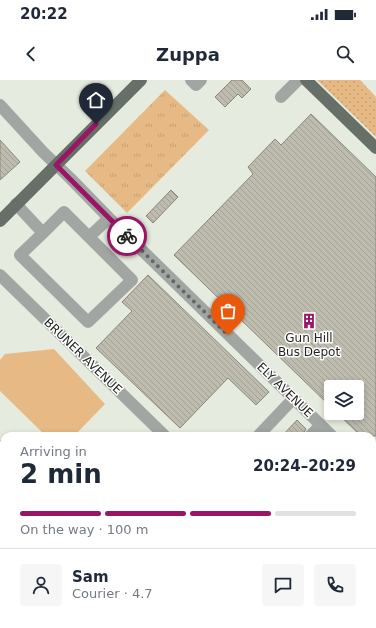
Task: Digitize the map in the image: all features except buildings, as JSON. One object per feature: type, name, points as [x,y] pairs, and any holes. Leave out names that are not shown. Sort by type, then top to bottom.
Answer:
[{"type":"main road","points":[[306,80],[376,148]]},
{"type":"main road","points":[[0,221],[138,81]]},
{"type":"street","points":[[191,80],[196,85],[201,80]]},
{"type":"street","points":[[281,97],[298,80]]},
{"type":"street","name":"ELY AVENUE","points":[[0,105],[43,152],[109,218],[328,432]]},
{"type":"street","points":[[16,204],[43,233]]},
{"type":"street","points":[[64,212],[132,280],[88,322],[20,255],[43,233],[64,212]]},
{"type":"street","points":[[89,237],[109,218]]},
{"type":"street","name":"BRUNER AVENUE","points":[[0,275],[161,432]]},
{"type":"street","points":[[263,432],[298,403]]},
{"type":"street","points":[[314,432],[321,425]]},
{"type":"green space","points":[[317,80],[360,80],[376,97],[376,137]]},
{"type":"green space","points":[[165,90],[209,130],[127,213],[85,171]]},
{"type":"green space","points":[[54,349],[105,404],[78,432],[42,432],[0,391],[0,360],[5,354]]},
{"type":"way so far","points":[[127,236],[228,335]]},
{"type":"place","name":"Gun Hill Bus Depot","points":[[309,321]]},
{"type":"route","points":[[96,124],[56,165],[127,236]]}]
